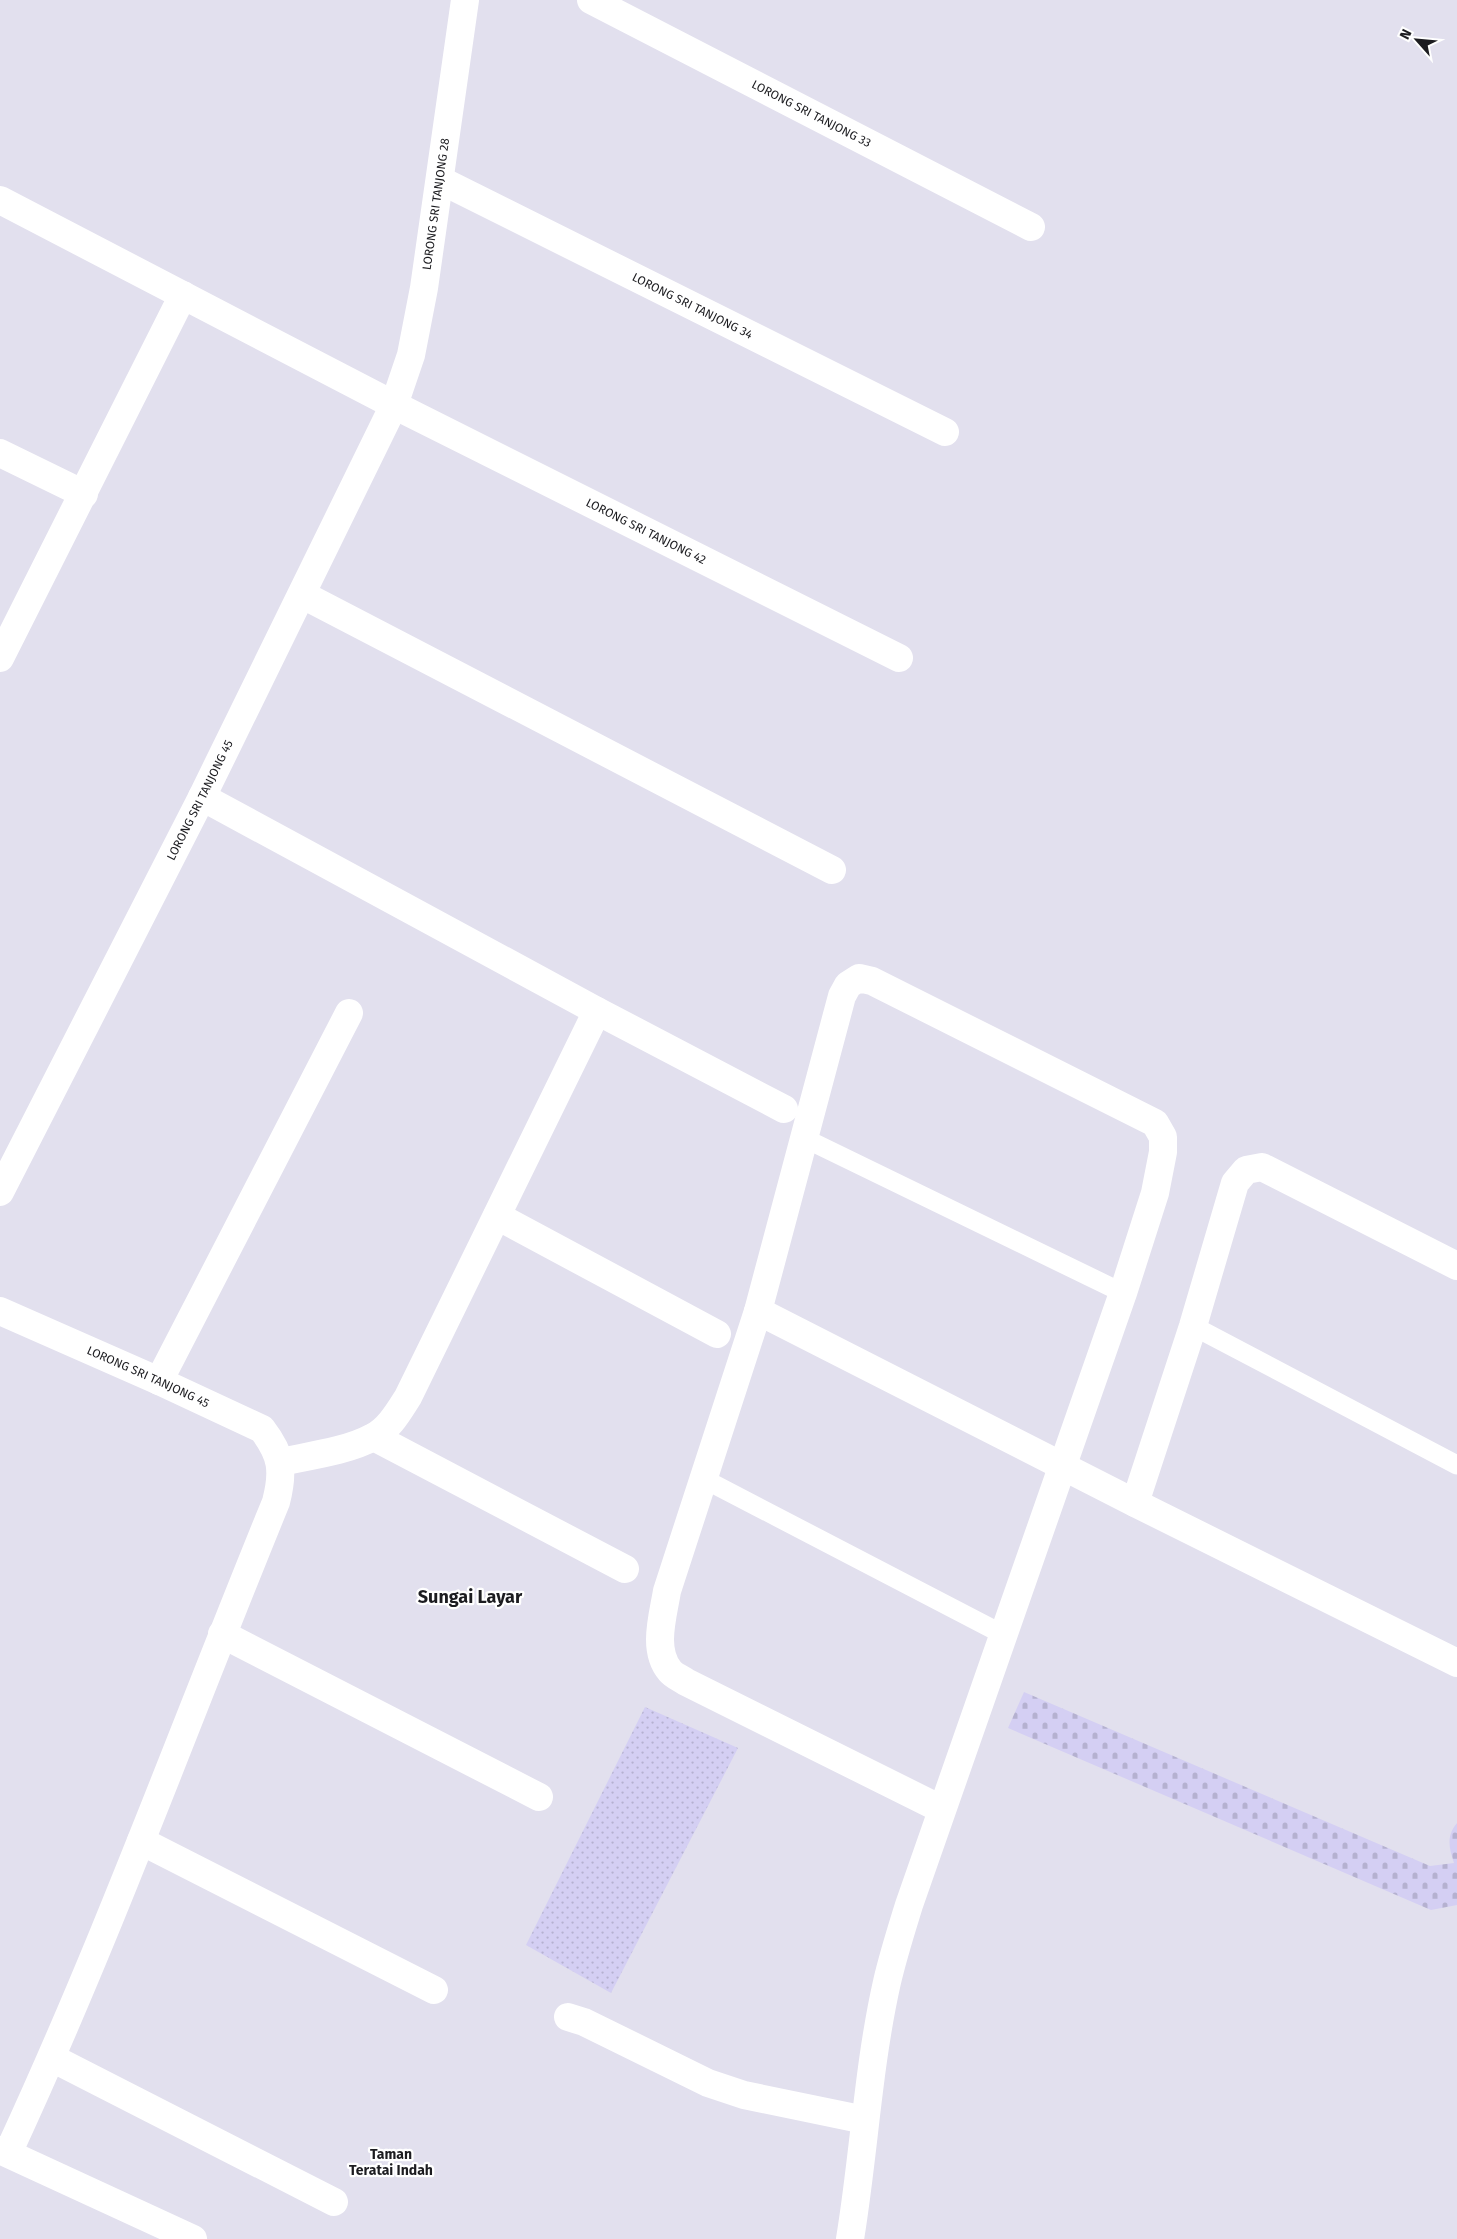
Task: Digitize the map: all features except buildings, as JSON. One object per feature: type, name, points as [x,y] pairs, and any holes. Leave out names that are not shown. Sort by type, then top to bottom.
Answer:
[{"type":"street","name":"LORONG SRI TANJONG 28","points":[[394,405],[411,355],[424,288],[465,0]]},
{"type":"street","name":"LORONG SRI TANJONG 33","points":[[591,0],[1031,227]]},
{"type":"street","name":"LORONG SRI TANJONG 34","points":[[440,180],[945,432]]},
{"type":"street","name":"LORONG SRI TANJONG 42","points":[[0,200],[394,405],[899,658]]},
{"type":"street","points":[[0,658],[183,295]]},
{"type":"street","name":"LORONG SRI TANJONG 45","points":[[0,1192],[202,797],[303,595],[394,405]]},
{"type":"street","points":[[0,453],[84,494]]},
{"type":"street","points":[[303,595],[832,870]]},
{"type":"street","points":[[202,797],[597,1011],[784,1108]]},
{"type":"street","points":[[850,2239],[887,1983],[909,1905],[1123,1293],[1155,1193],[1162,1160],[1163,1137],[1155,1123],[872,981],[859,978],[848,985],[842,996],[758,1311],[667,1592],[660,1631],[661,1654],[670,1671],[686,1682],[941,1810]]},
{"type":"street","points":[[193,2239],[4,2152],[52,2058],[141,1841],[276,1502],[282,1480],[280,1462],[348,1446],[374,1437],[393,1420],[408,1397],[597,1011]]},
{"type":"street","points":[[159,1381],[349,1013]]},
{"type":"street","points":[[1135,1503],[1193,1326],[1235,1183],[1246,1170],[1262,1167],[1457,1266]]},
{"type":"street","points":[[496,1216],[717,1334]]},
{"type":"street","name":"LORONG SRI TANJONG 45","points":[[0,1311],[262,1429],[273,1443],[280,1462]]},
{"type":"street","points":[[758,1311],[1457,1664]]},
{"type":"street","points":[[374,1437],[625,1569]]},
{"type":"street","points":[[222,1634],[539,1797]]},
{"type":"street","points":[[141,1841],[434,1990]]},
{"type":"street","points":[[568,2018],[584,2022],[708,2082],[744,2095],[866,2120]]},
{"type":"street","points":[[52,2058],[334,2202]]},
{"type":"lane","points":[[804,1138],[1123,1293]]},
{"type":"lane","points":[[1193,1326],[1457,1465]]},
{"type":"lane","points":[[704,1479],[1004,1635]]},
{"type":"green space","points":[[1024,1692],[1430,1866],[1454,1863],[1450,1837],[1457,1823],[1457,1905],[1431,1910],[1008,1728]]},
{"type":"green space","points":[[645,1707],[738,1748],[611,1993],[526,1945]]},
{"type":"district","name":"Sungai Layar","points":[[470,1597]]},
{"type":"district","name":"Taman Teratai Indah","points":[[391,2162]]}]
